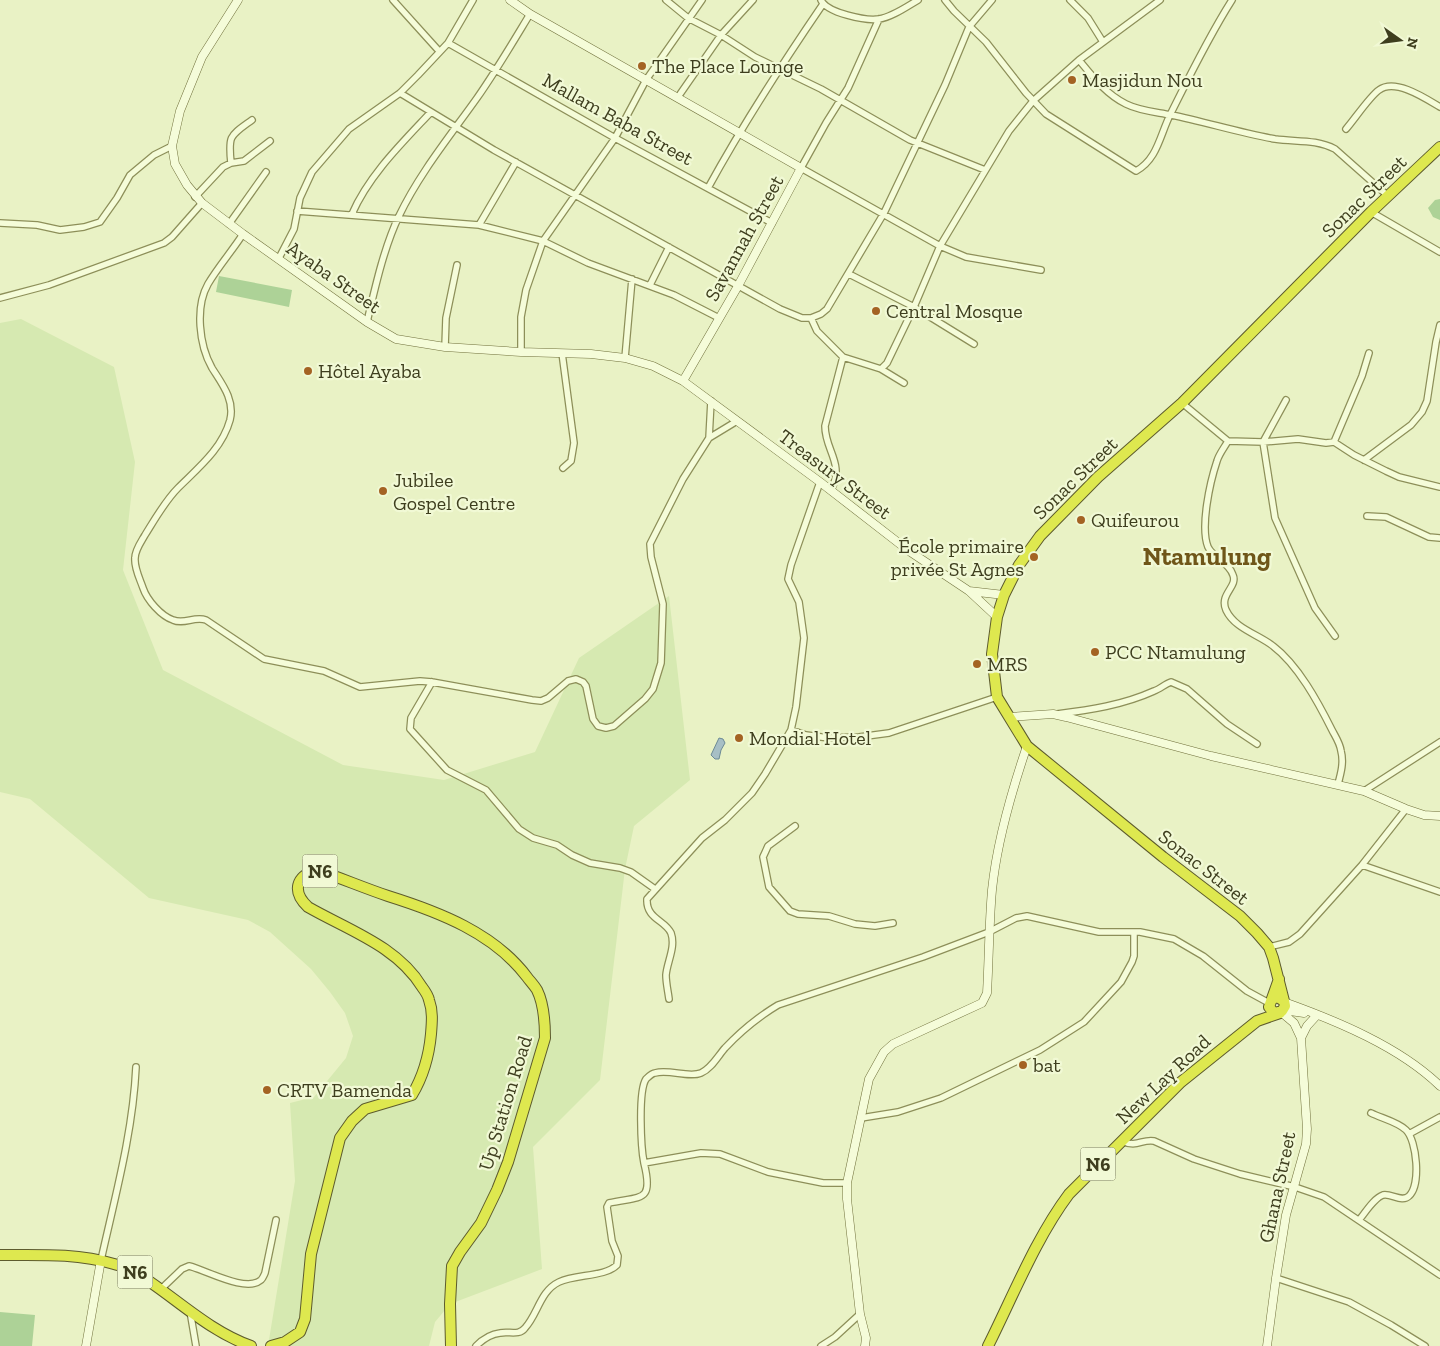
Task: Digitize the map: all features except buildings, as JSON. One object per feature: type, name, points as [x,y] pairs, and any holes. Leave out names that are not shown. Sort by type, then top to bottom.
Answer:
[{"type":"highway","name":"Sonac Street","points":[[1282,1008],[1279,978],[1269,947],[1257,933],[1240,916],[1163,857],[1027,746],[997,697],[992,654],[997,617],[1004,596],[1019,565],[1040,536],[1098,477],[1182,403],[1371,212],[1440,147]]},
{"type":"highway","name":"Up Station Road","points":[[271,1346],[285,1342],[300,1332],[305,1319],[311,1254],[340,1138],[352,1121],[365,1109],[412,1095],[421,1080],[430,1053],[432,1013],[429,998],[417,979],[400,960],[372,941],[308,907],[300,899],[298,891],[300,881],[306,873],[317,870],[411,902],[464,926],[502,950],[521,969],[537,990],[541,1003],[545,1019],[545,1038],[508,1162],[481,1223],[452,1266],[450,1304],[451,1346]]},
{"type":"highway","name":"N6","points":[[1257,1021],[1270,1002],[1279,978]]},
{"type":"highway","points":[[1270,1002],[1272,1011],[1282,1008]]},
{"type":"highway","name":"N6","points":[[1257,1021],[1282,1008]]},
{"type":"highway","name":"New Lay Road","points":[[988,1346],[1056,1212],[1069,1194],[1181,1082],[1257,1021]]},
{"type":"highway","name":"N6","points":[[0,1255],[52,1255],[101,1260],[130,1269],[216,1330],[251,1346]]},
{"type":"street","name":"Ayaba Street","points":[[238,0],[202,57],[180,111],[172,146],[175,164],[195,197],[202,203],[367,322],[396,339],[445,347],[591,354],[625,358],[652,366],[683,381]]},
{"type":"street","points":[[393,0],[439,51]]},
{"type":"street","points":[[279,258],[294,229],[305,185],[324,156],[349,129],[400,93],[448,43],[473,0]]},
{"type":"street","name":"Savannah Street","points":[[510,0],[530,14],[801,168],[738,286],[683,381]]},
{"type":"street","points":[[666,0],[688,18],[721,35],[755,57],[821,89],[916,144],[985,170]]},
{"type":"street","points":[[521,352],[521,317],[526,290],[543,241],[615,138],[646,80],[702,0]]},
{"type":"street","points":[[678,97],[721,35],[753,0]]},
{"type":"street","points":[[708,188],[739,132],[822,2],[834,11],[857,18],[878,19],[918,0]]},
{"type":"street","points":[[945,0],[969,27],[986,42],[1046,114],[1136,171],[1144,167],[1161,141],[1170,115],[1207,43],[1232,0]]},
{"type":"street","points":[[400,93],[516,162],[780,309],[802,318],[811,318],[827,309],[884,213],[945,85],[969,27],[992,0]]},
{"type":"street","points":[[1070,0],[1088,18],[1104,42]]},
{"type":"street","points":[[881,369],[887,362],[914,307],[940,246],[1009,131],[1033,100],[1079,60],[1160,0]]},
{"type":"street","points":[[367,322],[384,259],[398,218],[425,172],[496,70],[530,14]]},
{"type":"street","points":[[878,19],[841,102],[826,123],[801,168],[940,246],[966,257],[1040,270]]},
{"type":"street","name":"Mallam Baba Street","points":[[448,43],[615,138],[772,223]]},
{"type":"street","points":[[1079,60],[1104,90],[1126,105],[1241,133],[1326,144],[1335,149],[1388,196]]},
{"type":"street","points":[[1346,129],[1378,90],[1386,86],[1397,86],[1440,107]]},
{"type":"street","points":[[352,214],[364,189],[431,112]]},
{"type":"street","points":[[231,163],[230,140],[233,134],[252,120]]},
{"type":"street","points":[[195,197],[223,167],[231,163],[244,161],[270,141]]},
{"type":"street","points":[[0,223],[36,225],[60,230],[100,222],[117,198],[130,174],[154,155],[172,146]]},
{"type":"street","points":[[479,225],[516,162]]},
{"type":"street","points":[[229,224],[266,172]]},
{"type":"street","points":[[0,298],[49,285],[102,264],[157,246],[172,237],[202,203]]},
{"type":"street","points":[[297,211],[479,225],[543,241],[588,263],[674,295],[719,318]]},
{"type":"street","points":[[1371,212],[1440,252]]},
{"type":"street","points":[[243,234],[208,283],[202,302],[200,319],[209,361],[230,397],[230,419],[220,442],[207,461],[172,496],[137,548],[134,556],[144,592],[153,604],[167,617],[180,622],[196,618],[206,620],[269,661],[324,671],[360,688],[432,682],[541,701],[548,698],[568,681],[576,679],[583,682],[586,686],[593,719],[598,726],[606,728],[614,726],[645,699],[653,689],[661,663],[663,604],[651,557],[650,544],[683,479],[709,438],[737,421]]},
{"type":"street","points":[[650,285],[669,247]]},
{"type":"street","points":[[445,347],[446,318],[457,265]]},
{"type":"street","points":[[849,274],[914,307],[974,344]]},
{"type":"street","points":[[625,358],[632,278]]},
{"type":"street","points":[[811,318],[817,331],[843,357],[881,369],[904,383]]},
{"type":"street","points":[[1364,460],[1411,425],[1422,412],[1427,401],[1440,325]]},
{"type":"street","points":[[562,353],[574,443],[572,461],[563,468]]},
{"type":"street","points":[[1334,442],[1362,376],[1369,353]]},
{"type":"street","points":[[831,490],[836,475],[836,466],[834,456],[825,436],[825,426],[843,357]]},
{"type":"street","name":"Treasury Street","points":[[683,381],[831,490],[908,551],[970,591],[997,617]]},
{"type":"street","points":[[1286,400],[1263,442],[1274,518],[1316,608],[1336,636]]},
{"type":"street","points":[[709,438],[711,401]]},
{"type":"street","points":[[1182,403],[1228,441],[1298,440],[1326,444],[1334,442],[1364,460],[1399,476],[1440,487]]},
{"type":"street","points":[[1228,441],[1217,459],[1204,522],[1211,552],[1225,563],[1234,575],[1234,581],[1224,599],[1225,608],[1238,625],[1271,644],[1288,659],[1314,698],[1341,749],[1342,764],[1338,784]]},
{"type":"street","points":[[669,999],[666,975],[671,957],[671,935],[667,928],[652,915],[647,902],[655,889],[702,838],[752,793],[791,730],[796,708],[804,638],[799,602],[788,579],[791,565],[820,482]]},
{"type":"street","points":[[1367,516],[1386,517],[1429,537],[1440,538]]},
{"type":"street","name":"Treasury Street","points":[[970,591],[1004,596]]},
{"type":"street","points":[[432,682],[411,718],[410,729],[441,764],[452,773],[486,790],[520,829],[532,838],[557,845],[590,864],[625,869],[637,875],[655,889]]},
{"type":"street","points":[[1010,717],[1098,709],[1155,691],[1171,682],[1188,689],[1227,724],[1257,744]]},
{"type":"street","points":[[791,730],[806,735],[830,738],[889,733],[997,697]]},
{"type":"street","points":[[1053,714],[1211,756],[1338,784],[1364,791],[1424,815],[1440,816]]},
{"type":"street","points":[[1364,791],[1440,742]]},
{"type":"street","points":[[865,1346],[865,1328],[860,1314],[846,1199],[847,1183],[869,1079],[884,1052],[894,1044],[982,1003],[985,999],[987,993],[989,932],[994,875],[1002,832],[1018,771],[1027,746]]},
{"type":"street","points":[[1269,947],[1289,942],[1300,934],[1362,865],[1406,809]]},
{"type":"street","points":[[795,826],[768,846],[763,856],[769,887],[790,911],[798,914],[829,916],[855,924],[875,926],[893,923]]},
{"type":"street","points":[[1362,865],[1440,892]]},
{"type":"street","points":[[476,1346],[499,1333],[519,1333],[525,1329],[542,1298],[551,1287],[559,1282],[590,1274],[605,1273],[617,1265],[618,1256],[612,1241],[607,1207],[609,1203],[645,1194],[648,1189],[642,1152],[642,1089],[646,1079],[654,1073],[701,1073],[760,1015],[778,1005],[923,957],[1027,916],[1099,932],[1156,934],[1174,939],[1204,956],[1248,991],[1270,1002]]},
{"type":"street","points":[[861,1118],[898,1112],[941,1098],[1040,1050],[1084,1022],[1121,982],[1134,956],[1134,932]]},
{"type":"street","points":[[1282,1008],[1319,1015],[1397,1053],[1419,1067],[1440,1086]]},
{"type":"street","name":"Ghana Street","points":[[1267,1346],[1286,1215],[1303,1158],[1307,1129],[1300,1038],[1294,1024],[1282,1008]]},
{"type":"street","points":[[1300,1038],[1307,1026],[1319,1015]]},
{"type":"street","points":[[86,1346],[101,1260],[126,1143],[135,1090],[136,1067]]},
{"type":"street","points":[[1359,1220],[1378,1198],[1390,1195],[1403,1199],[1410,1196],[1415,1184],[1414,1148],[1409,1134],[1405,1128],[1371,1113]]},
{"type":"street","points":[[1409,1134],[1440,1117]]},
{"type":"street","points":[[1122,1141],[1134,1145],[1150,1140],[1154,1141],[1194,1159],[1324,1197],[1440,1275]]},
{"type":"street","points":[[644,1163],[701,1153],[720,1154],[768,1172],[823,1183],[847,1183]]},
{"type":"street","points":[[160,1290],[182,1269],[189,1266],[240,1285],[252,1284],[261,1280],[265,1273],[276,1220]]},
{"type":"street","points":[[1276,1278],[1349,1302],[1391,1324],[1425,1346]]},
{"type":"street","points":[[190,1311],[196,1346]]},
{"type":"street","points":[[821,1346],[835,1337],[860,1314]]},
{"type":"green space","points":[[1440,199],[1440,220],[1433,217],[1428,208],[1435,200]]},
{"type":"green space","points":[[219,276],[292,290],[289,307],[216,292]]},
{"type":"green space","points":[[21,319],[114,367],[135,462],[123,570],[163,670],[343,765],[444,780],[535,752],[579,658],[669,596],[690,780],[634,826],[625,869],[600,1080],[533,1147],[542,1269],[450,1304],[435,1322],[429,1346],[268,1346],[295,1181],[290,1103],[314,1097],[346,1058],[353,1036],[345,1013],[330,992],[311,969],[270,932],[248,920],[149,898],[30,799],[0,792],[0,323]]},
{"type":"green space","points":[[0,1312],[35,1315],[32,1346],[0,1346]]},
{"type":"water","points":[[719,738],[723,739],[725,743],[719,759],[715,759],[711,755]]},
{"type":"place","name":"The Place Lounge","points":[[642,66]]},
{"type":"place","name":"Masjidun Nou","points":[[1072,80]]},
{"type":"place","name":"Central Mosque","points":[[876,311]]},
{"type":"place","name":"Hôtel Ayaba","points":[[308,371]]},
{"type":"place","name":"Jubilee Gospel Centre","points":[[383,491]]},
{"type":"place","name":"Quifeurou","points":[[1081,520]]},
{"type":"place","name":"École primaire privée St Agnes","points":[[1034,557]]},
{"type":"place","name":"PCC Ntamulung","points":[[1095,652]]},
{"type":"place","name":"MRS","points":[[977,664]]},
{"type":"place","name":"Mondial Hotel","points":[[739,738]]},
{"type":"place","name":"bat","points":[[1023,1065]]},
{"type":"place","name":"CRTV Bamenda","points":[[267,1090]]},
{"type":"district","name":"Ntamulung","points":[[1207,556]]}]
